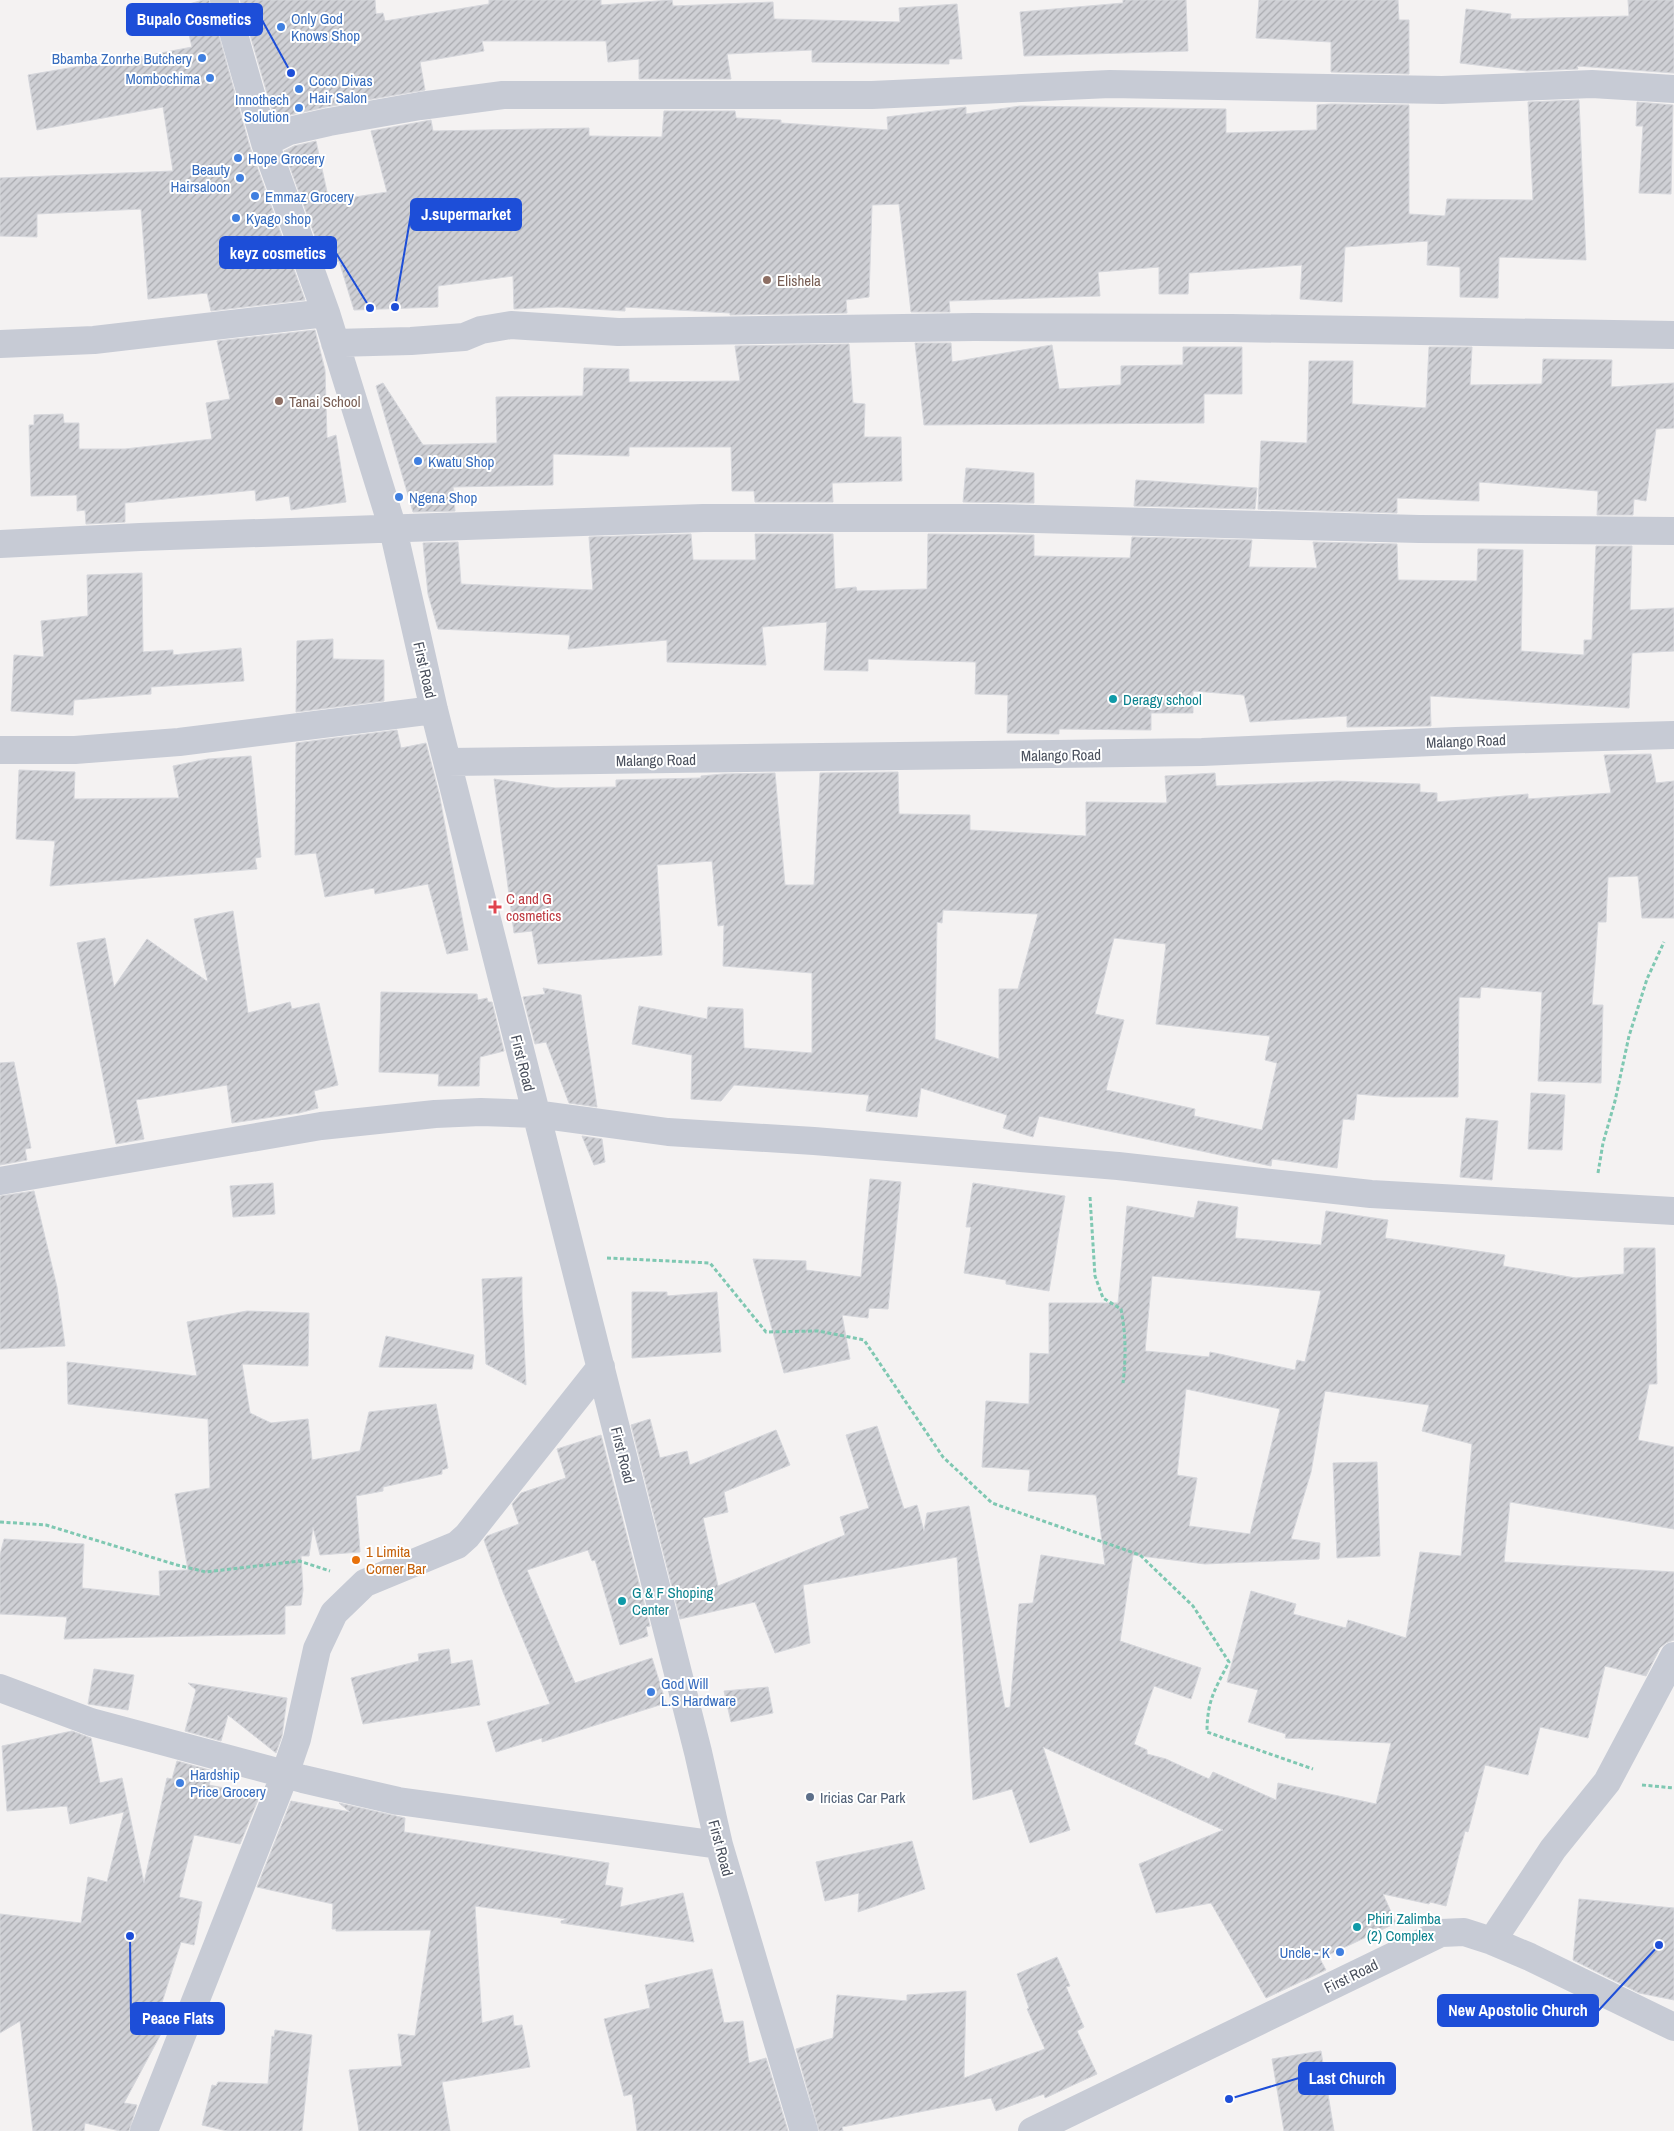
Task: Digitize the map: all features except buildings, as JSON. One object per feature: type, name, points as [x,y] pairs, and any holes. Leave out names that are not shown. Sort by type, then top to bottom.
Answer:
[{"type":"street","name":"First Road","points":[[224,0],[265,143],[326,313],[394,529],[434,710],[698,1752],[719,1845],[804,2131]]},
{"type":"street","points":[[265,143],[289,131],[329,122],[420,106],[503,95],[872,95],[1110,84],[1442,90],[1592,84],[1674,89]]},
{"type":"street","points":[[0,344],[94,340],[326,313]]},
{"type":"street","points":[[334,343],[411,341],[464,337],[481,330],[511,325],[618,332],[984,327],[1222,328],[1674,335]]},
{"type":"street","points":[[0,544],[140,537],[703,518],[996,518],[1419,529],[1674,531]]},
{"type":"street","points":[[0,750],[75,750],[169,742],[434,710]]},
{"type":"street","name":"Malango Road","points":[[448,762],[1202,752],[1456,741],[1674,736]]},
{"type":"street","points":[[0,1181],[128,1161],[321,1126],[435,1114],[481,1112],[536,1114],[668,1132],[814,1141],[1088,1164],[1371,1194],[1674,1211]]},
{"type":"street","points":[[144,2131],[285,1774],[297,1739],[317,1649],[334,1613],[365,1583],[457,1545],[468,1536],[601,1367]]},
{"type":"street","points":[[1492,1941],[1553,1849],[1607,1782],[1674,1656]]},
{"type":"street","points":[[0,1688],[91,1722],[285,1774],[398,1801],[719,1845]]},
{"type":"street","name":"First Road","points":[[1032,2131],[1440,1932],[1464,1932],[1530,1956],[1674,2027]]},
{"type":"path","points":[[1585,1206],[1600,1168],[1603,1143],[1615,1101],[1629,1036],[1648,979],[1664,942]]},
{"type":"path","points":[[1088,1164],[1095,1276],[1103,1298],[1121,1309],[1126,1332],[1123,1383]]},
{"type":"path","points":[[572,1256],[710,1263],[766,1332],[818,1331],[864,1340],[943,1457],[992,1503],[1140,1555],[1193,1606],[1230,1662],[1214,1692],[1207,1711],[1207,1732],[1313,1769]]},
{"type":"path","points":[[0,1522],[46,1525],[206,1572],[299,1561],[365,1583]]},
{"type":"place","name":"Only God Knows Shop","points":[[281,27]]},
{"type":"place","name":"Bbamba Zonrhe Butchery","points":[[202,58]]},
{"type":"place","name":"Bupalo Cosmetics","points":[[291,73]]},
{"type":"place","name":"Mombochima","points":[[210,78]]},
{"type":"place","name":"Coco Divas Hair Salon","points":[[299,89]]},
{"type":"place","name":"Innothech Solution","points":[[299,108]]},
{"type":"place","name":"Hope Grocery","points":[[238,158]]},
{"type":"place","name":"Beauty Hairsaloon","points":[[240,178]]},
{"type":"place","name":"Emmaz Grocery","points":[[255,196]]},
{"type":"place","name":"Kyago shop","points":[[236,218]]},
{"type":"place","name":"Elishela","points":[[767,280]]},
{"type":"place","name":"J.supermarket","points":[[395,307]]},
{"type":"place","name":"keyz cosmetics","points":[[370,308]]},
{"type":"place","name":"Tanai School","points":[[279,401]]},
{"type":"place","name":"Kwatu Shop","points":[[418,461]]},
{"type":"place","name":"Ngena Shop","points":[[399,497]]},
{"type":"place","name":"Deragy school","points":[[1113,699]]},
{"type":"place","name":"C and G cosmetics","points":[[495,907]]},
{"type":"place","name":"1 Limita Corner Bar","points":[[356,1560]]},
{"type":"place","name":"G & F Shoping Center","points":[[622,1601]]},
{"type":"place","name":"God Will L.S Hardware","points":[[651,1692]]},
{"type":"place","name":"Hardship Price Grocery","points":[[180,1783]]},
{"type":"place","name":"Iricias Car Park","points":[[810,1797]]},
{"type":"place","name":"Phiri Zalimba (2) Complex","points":[[1357,1927]]},
{"type":"place","name":"Peace Flats","points":[[130,1936]]},
{"type":"place","name":"New Apostolic Church","points":[[1659,1945]]},
{"type":"place","name":"Uncle - K","points":[[1340,1952]]},
{"type":"place","name":"Last Church","points":[[1229,2099]]}]
